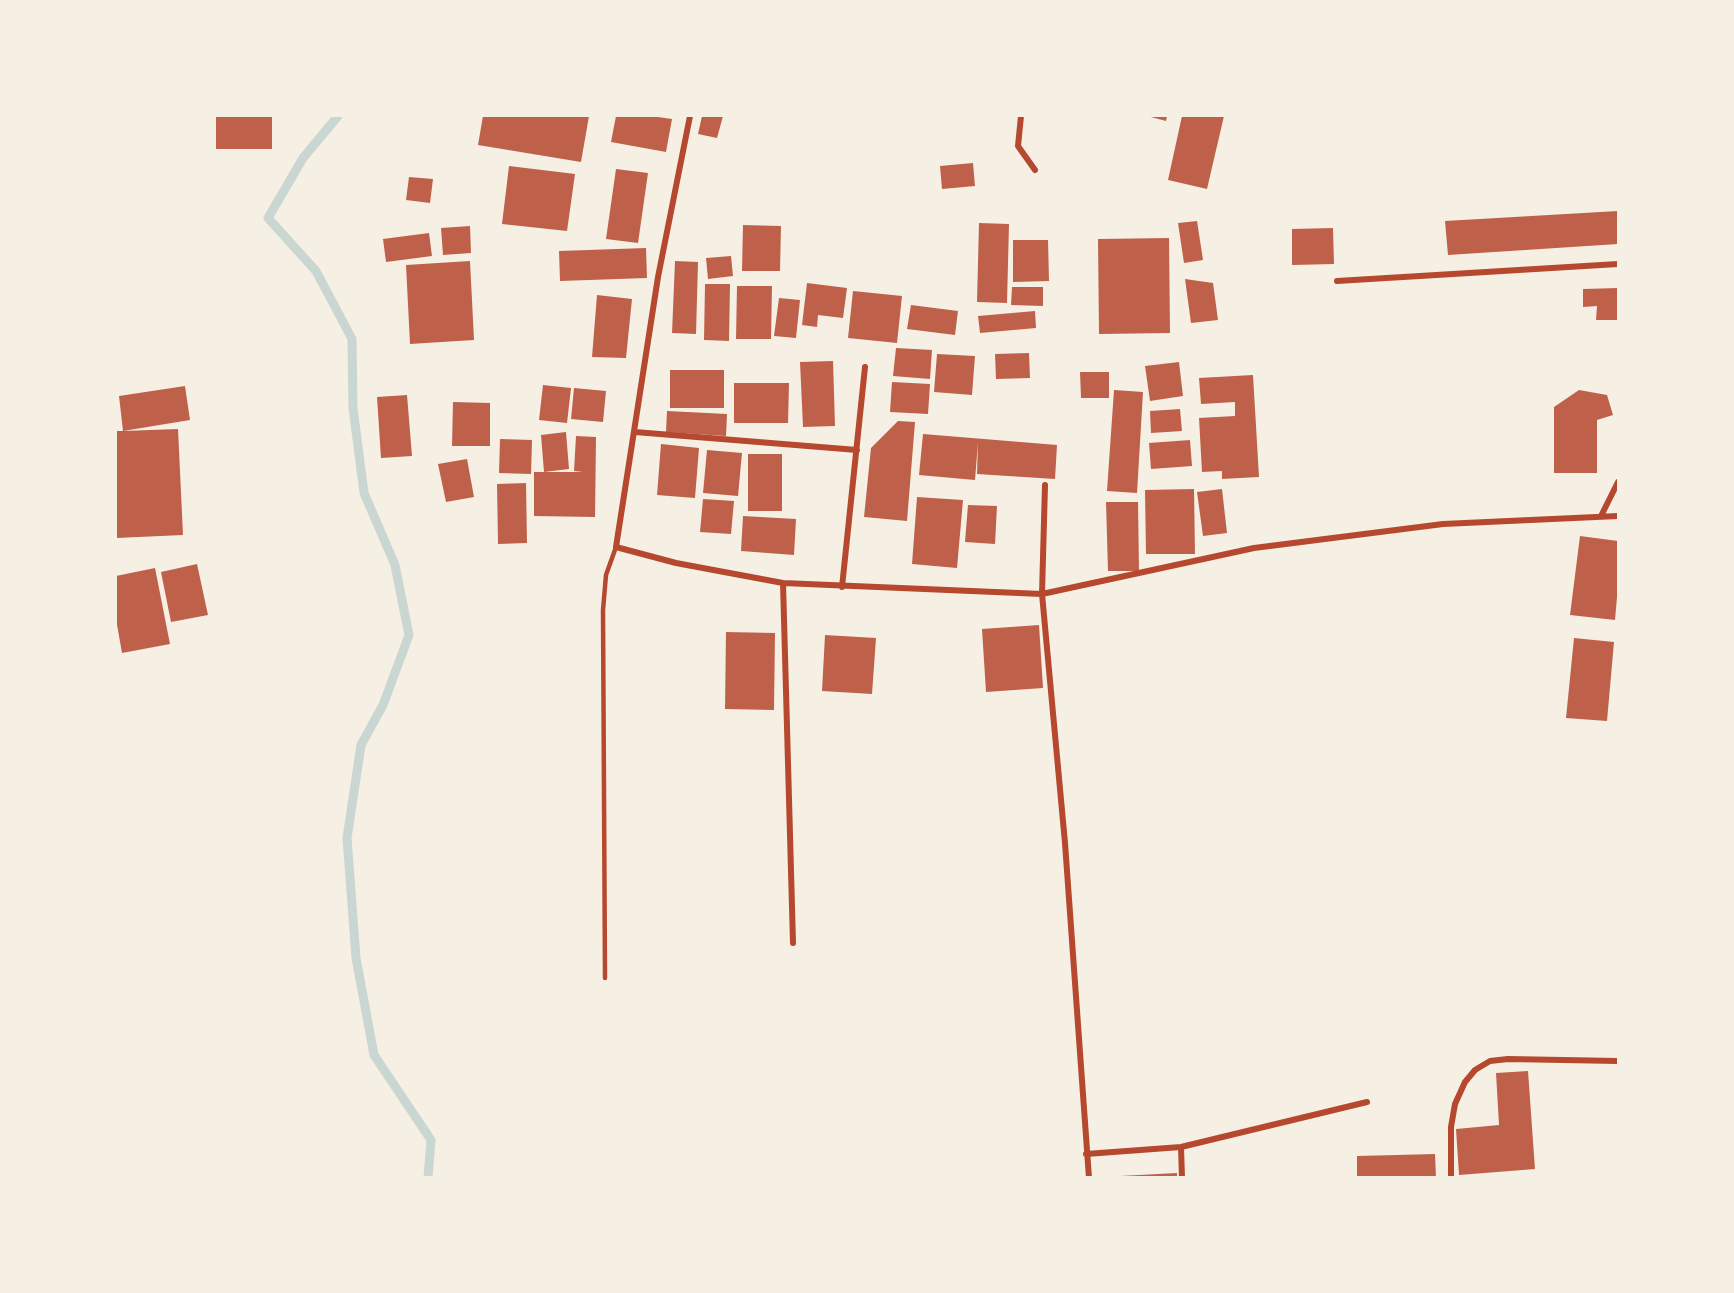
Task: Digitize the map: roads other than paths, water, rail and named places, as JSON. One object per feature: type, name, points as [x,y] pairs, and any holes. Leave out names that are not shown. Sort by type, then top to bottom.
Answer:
[{"type":"street","points":[[690,116],[658,278],[616,547],[676,563],[783,583],[1042,594],[1254,548],[1443,524],[1618,516]]},
{"type":"street","points":[[1021,116],[1018,146],[1035,170]]},
{"type":"street","points":[[1337,281],[1618,264]]},
{"type":"street","points":[[842,586],[865,367]]},
{"type":"street","points":[[635,432],[857,450]]},
{"type":"street","points":[[1601,516],[1618,482]]},
{"type":"street","points":[[1045,485],[1042,594],[1065,843],[1089,1178]]},
{"type":"street","points":[[783,583],[793,943]]},
{"type":"street","points":[[1451,1178],[1455,1104],[1465,1082],[1475,1070],[1490,1061],[1508,1059],[1618,1061]]},
{"type":"street","points":[[1086,1154],[1181,1147],[1367,1102]]},
{"type":"street","points":[[1181,1147],[1182,1178]]},
{"type":"lane","points":[[605,978],[603,610],[606,575],[616,547]]},
{"type":"waterway","points":[[338,116],[303,158],[268,218],[316,271],[352,339],[353,408],[364,493],[395,565],[409,635],[383,705],[361,745],[347,838],[356,958],[374,1055],[431,1140],[428,1178]]}]
